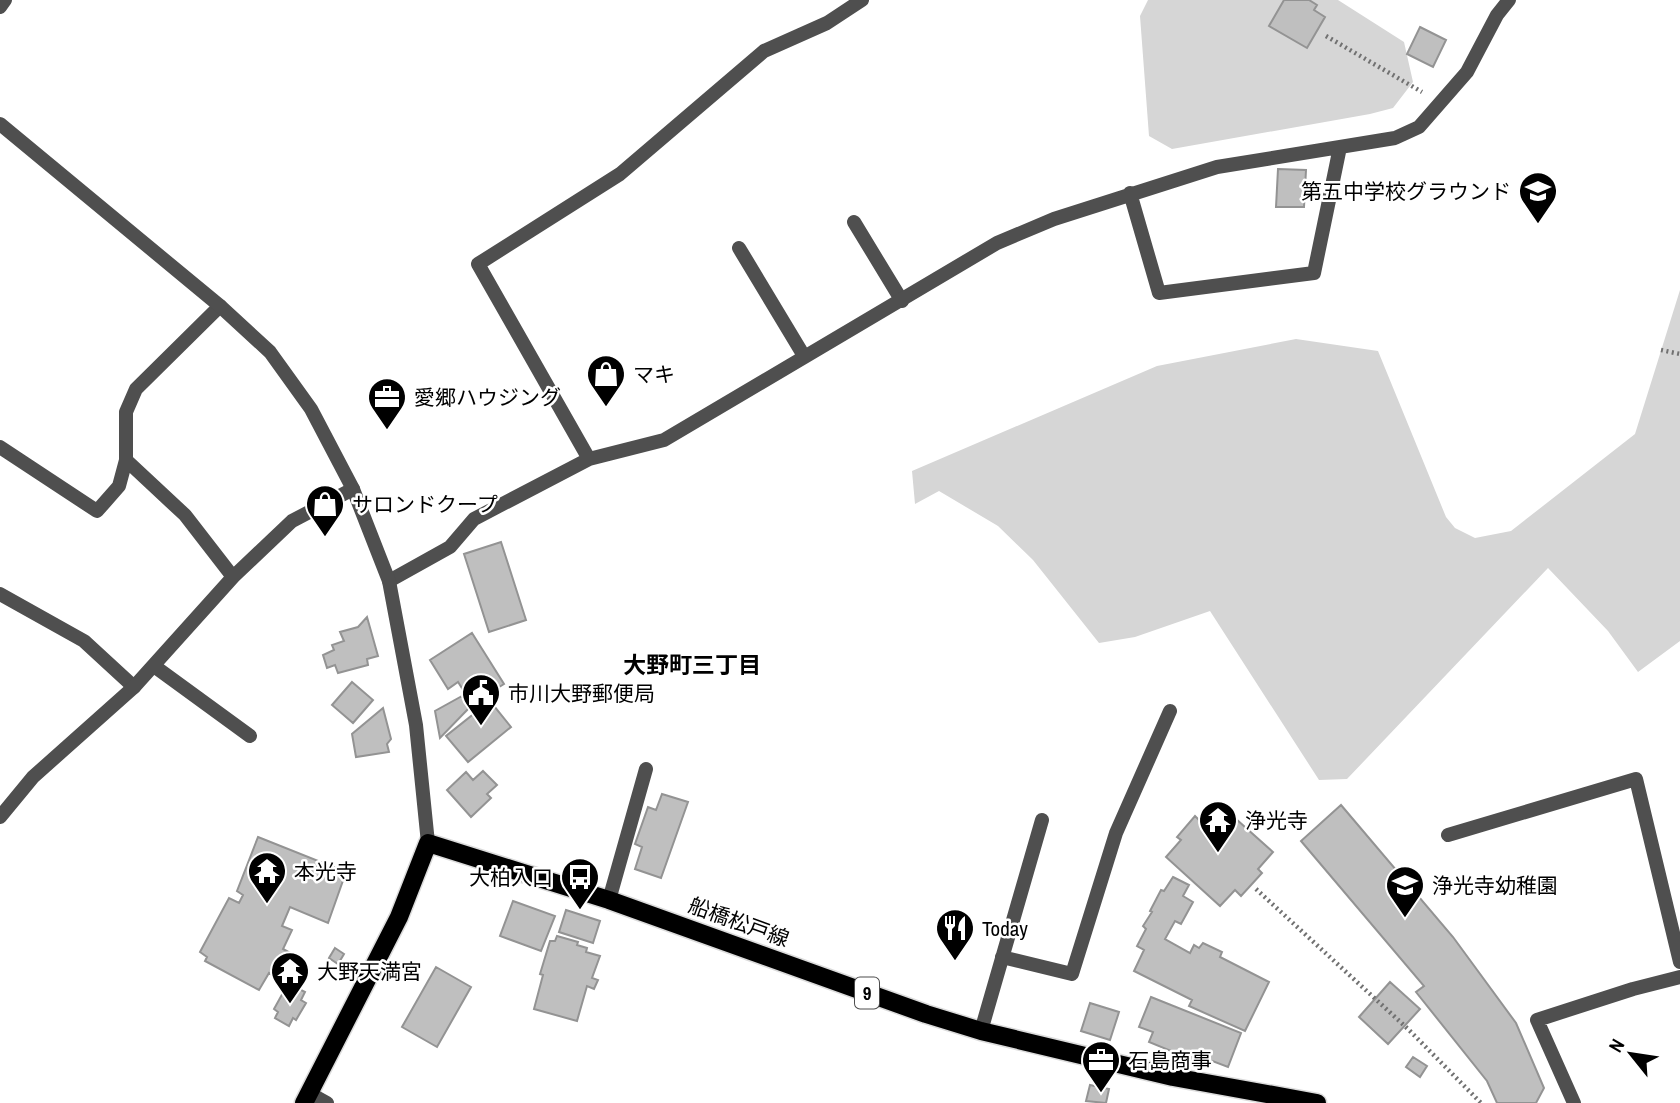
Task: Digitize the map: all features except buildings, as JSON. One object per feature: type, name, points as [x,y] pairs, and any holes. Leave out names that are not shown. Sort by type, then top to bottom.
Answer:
[{"type":"main road","name":"船橋松戸線","points":[[428,843],[609,900],[926,1014],[981,1031],[1173,1077],[1317,1103]]},
{"type":"main road","points":[[307,1098],[399,916],[428,843]]},
{"type":"street","points":[[0,7],[5,0]]},
{"type":"street","points":[[589,459],[478,264],[620,174],[764,51],[827,23],[862,0]]},
{"type":"street","points":[[389,581],[450,547],[474,519],[589,459],[664,440],[997,243],[1054,219],[1217,167],[1395,138],[1419,127],[1467,72],[1497,15],[1508,0]]},
{"type":"street","points":[[0,124],[220,306],[270,352],[312,409],[353,489],[389,581],[416,724],[428,843]]},
{"type":"street","points":[[1130,193],[1159,293],[1314,273],[1340,147]]},
{"type":"street","points":[[854,222],[902,301]]},
{"type":"street","points":[[740,248],[804,356]]},
{"type":"street","points":[[0,447],[97,511],[119,486],[126,460],[126,412],[136,389],[220,306]]},
{"type":"street","points":[[126,460],[185,515],[233,577]]},
{"type":"street","points":[[0,817],[33,777],[134,687],[233,577],[292,521],[353,489]]},
{"type":"street","points":[[0,594],[84,641],[134,687]]},
{"type":"street","points":[[154,666],[250,736]]},
{"type":"street","points":[[1002,957],[1072,974],[1116,833],[1170,711]]},
{"type":"street","points":[[609,900],[646,769]]},
{"type":"street","points":[[1448,835],[1636,779],[1680,962]]},
{"type":"street","points":[[981,1031],[1042,820]]},
{"type":"street","points":[[1574,1103],[1537,1020],[1680,977]]},
{"type":"street","points":[[307,1098],[327,1103]]},
{"type":"path","points":[[1326,36],[1425,93]]},
{"type":"path","points":[[1661,350],[1680,354]]},
{"type":"path","points":[[1256,889],[1408,1029],[1481,1103]]},
{"type":"shaded area","points":[[1148,0],[1338,0],[1404,42],[1413,82],[1393,108],[1172,149],[1149,136],[1140,16]]},
{"type":"shaded area","points":[[1680,290],[1680,641],[1638,672],[1608,631],[1548,568],[1347,779],[1319,780],[1210,611],[1135,637],[1099,643],[1033,560],[998,526],[939,491],[915,504],[912,471],[1157,366],[1296,339],[1378,351],[1446,517],[1455,528],[1475,538],[1511,531],[1635,434]]},
{"type":"place","name":"第五中学校グラウンド","points":[[1538,225]]},
{"type":"place","name":"マキ","points":[[606,408]]},
{"type":"place","name":"愛郷ハウジング","points":[[387,431]]},
{"type":"place","name":"サロンドクープ","points":[[325,538]]},
{"type":"place","name":"市川大野郵便局","points":[[481,727]]},
{"type":"place","name":"浄光寺","points":[[1218,854]]},
{"type":"place","name":"本光寺","points":[[267,905]]},
{"type":"place","name":"大柏入口","points":[[580,911]]},
{"type":"place","name":"浄光寺幼稚園","points":[[1405,919]]},
{"type":"place","name":"Today","points":[[955,962]]},
{"type":"place","name":"大野天満宮","points":[[290,1005]]},
{"type":"place","name":"石島商事","points":[[1101,1094]]},
{"type":"district","name":"大野町三丁目","points":[[692,664]]}]
